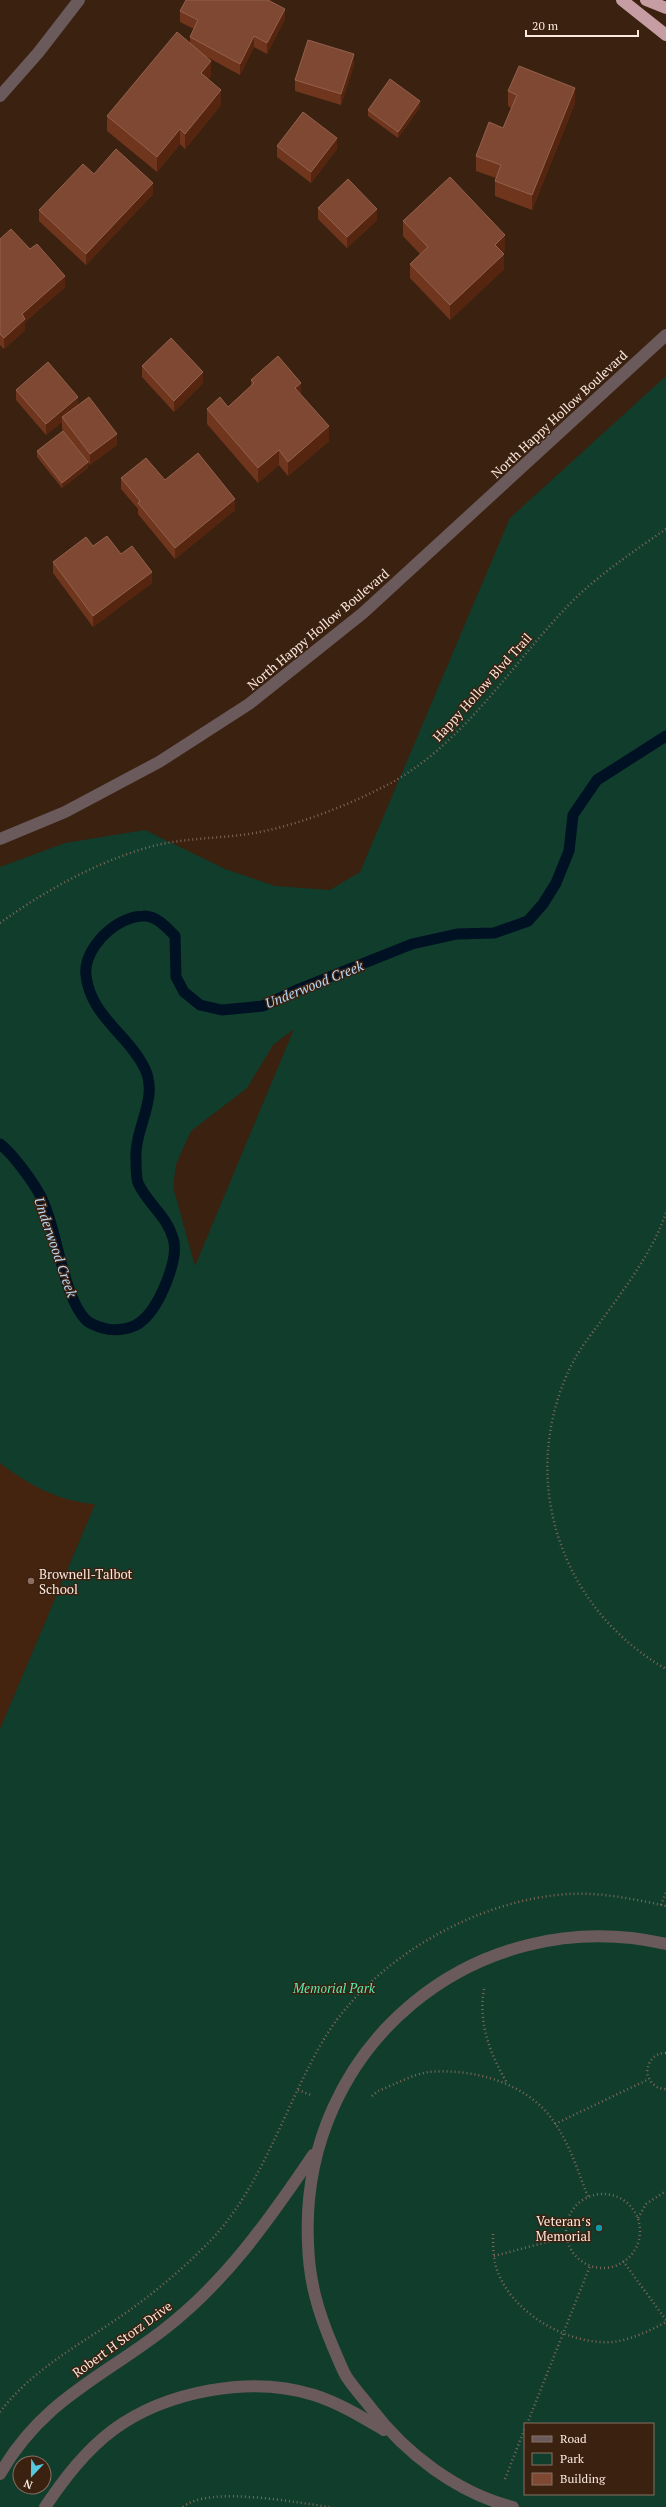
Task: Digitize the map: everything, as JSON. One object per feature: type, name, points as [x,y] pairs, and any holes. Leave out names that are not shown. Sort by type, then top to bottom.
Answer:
[{"type":"highway","points":[[622,0],[666,35]]},
{"type":"highway","points":[[646,0],[666,8]]},
{"type":"street","points":[[0,96],[38,53],[79,0]]},
{"type":"street","name":"North Happy Hollow Boulevard","points":[[0,839],[64,812],[159,762],[249,704],[362,613],[666,335]]},
{"type":"street","name":"Robert H Storz Drive","points":[[390,2434],[345,2375],[318,2313],[309,2267],[306,2210],[316,2150],[332,2104],[348,2075],[375,2039],[412,2002],[449,1976],[495,1954],[545,1940],[590,1935],[642,1939],[666,1944]]},
{"type":"street","name":"Robert H Storz Drive","points":[[0,2474],[30,2432],[57,2404],[162,2331],[217,2283],[250,2245],[316,2150]]},
{"type":"street","name":"Robert H Storz Drive","points":[[45,2507],[62,2482],[85,2455],[114,2430],[151,2410],[194,2393],[231,2387],[274,2386],[313,2395],[353,2411],[390,2434],[425,2463],[462,2487],[496,2502],[513,2507]]},
{"type":"path","name":"Happy Hollow Blvd Trail","points":[[0,923],[92,868],[122,856],[184,840],[261,832],[348,803],[391,783],[424,762],[453,737],[564,610],[602,575],[666,529]]},
{"type":"path","points":[[666,1213],[646,1253],[572,1364],[553,1419],[547,1448],[547,1474],[551,1509],[560,1545],[573,1576],[592,1605],[621,1637],[666,1669]]},
{"type":"path","points":[[666,1892],[661,1905],[666,1906]]},
{"type":"path","points":[[495,1954],[483,1991],[485,2036],[492,2057],[507,2083]]},
{"type":"path","points":[[666,2053],[660,2053],[650,2061],[647,2073],[649,2079],[658,2088],[666,2089]]},
{"type":"path","points":[[0,2412],[26,2385],[60,2356],[141,2302],[213,2238],[237,2205],[263,2162],[298,2090],[332,2104],[354,2110],[378,2091],[429,2072],[482,2076],[507,2083],[535,2102],[555,2124],[577,2167],[588,2197]]},
{"type":"path","points":[[555,2124],[649,2079]]},
{"type":"path","points":[[638,2218],[646,2204],[666,2192]]},
{"type":"path","points":[[611,2195],[622,2199],[630,2206],[638,2218],[640,2238],[636,2249],[623,2261],[605,2268],[590,2266],[571,2250],[566,2237],[569,2215],[577,2204],[588,2197],[611,2195]]},
{"type":"path","points":[[492,2234],[497,2270],[511,2297],[535,2318],[576,2337],[612,2342],[644,2334],[666,2321],[623,2261]]},
{"type":"path","points":[[494,2256],[566,2237]]},
{"type":"path","points":[[527,2423],[590,2266]]},
{"type":"path","points":[[496,2502],[524,2431]]},
{"type":"path","points":[[183,2507],[207,2497],[229,2496],[309,2506],[330,2507]]},
{"type":"shaded area","name":"Brownell-Talbot School","points":[[0,1377],[125,1432],[0,1729]]},
{"type":"green space","name":"Memorial Park","points":[[666,376],[666,2507],[0,2507],[0,1729],[95,1504],[69,1500],[44,1491],[10,1471],[0,1463],[0,867],[65,843],[145,830],[225,869],[275,886],[330,890],[360,872],[510,518]],"holes":[[[294,1029],[195,1266],[173,1187],[176,1164],[191,1131],[247,1088],[273,1045]]]},
{"type":"building","points":[[186,0],[268,0],[285,9],[267,43],[254,36],[240,64],[190,37],[198,20],[180,11]]},
{"type":"building","points":[[177,32],[211,61],[201,73],[221,90],[185,134],[180,129],[157,157],[107,116]]},
{"type":"building","points":[[308,40],[354,54],[341,94],[295,80]]},
{"type":"building","points":[[519,66],[575,88],[532,195],[495,181],[501,165],[476,156],[489,122],[503,128],[517,95],[508,91]]},
{"type":"building","points":[[390,79],[420,101],[398,132],[368,110]]},
{"type":"building","points":[[303,112],[337,138],[311,172],[277,146]]},
{"type":"building","points":[[116,149],[153,183],[86,254],[39,210],[83,164],[94,174]]},
{"type":"building","points":[[450,177],[505,235],[495,245],[504,254],[450,305],[410,264],[428,247],[403,221]]},
{"type":"building","points":[[348,179],[377,209],[347,237],[318,208]]},
{"type":"building","points":[[11,229],[30,249],[37,244],[65,276],[22,314],[25,319],[4,338],[0,334],[0,239]]},
{"type":"building","points":[[171,338],[203,372],[174,401],[142,366]]},
{"type":"building","points":[[278,356],[301,383],[295,388],[329,426],[288,462],[279,450],[258,468],[207,409],[220,397],[228,407],[254,383],[251,380]]},
{"type":"building","points":[[48,362],[78,397],[46,424],[16,390]]},
{"type":"building","points":[[89,397],[117,434],[90,454],[62,417]]},
{"type":"building","points":[[63,431],[88,462],[62,483],[37,451]]},
{"type":"building","points":[[198,453],[235,499],[175,548],[138,503],[140,501],[121,478],[146,458],[165,480]]},
{"type":"building","points":[[107,536],[121,554],[132,546],[152,572],[93,616],[53,562],[86,537],[93,546]]},
{"type":"waterway","name":"Underwood Creek","points":[[0,1144],[10,1153],[39,1193],[51,1223],[71,1294],[78,1309],[86,1320],[99,1327],[113,1330],[135,1326],[149,1313],[167,1282],[174,1258],[174,1247],[170,1230],[162,1216],[146,1197],[138,1183],[137,1178],[136,1148],[148,1103],[149,1080],[138,1057],[102,1014],[89,989],[86,975],[90,954],[104,935],[123,921],[133,917],[148,916],[157,920],[175,936],[176,977],[184,992],[200,1005],[222,1010],[263,1006],[299,989],[412,944],[457,934],[494,933],[528,921],[543,904],[556,883],[569,851],[573,815],[597,780],[666,736]]},
{"type":"place","name":"Brownell-Talbot School","points":[[31,1581]]},
{"type":"place","name":"Veteranʻs Memorial","points":[[599,2228]]}]
